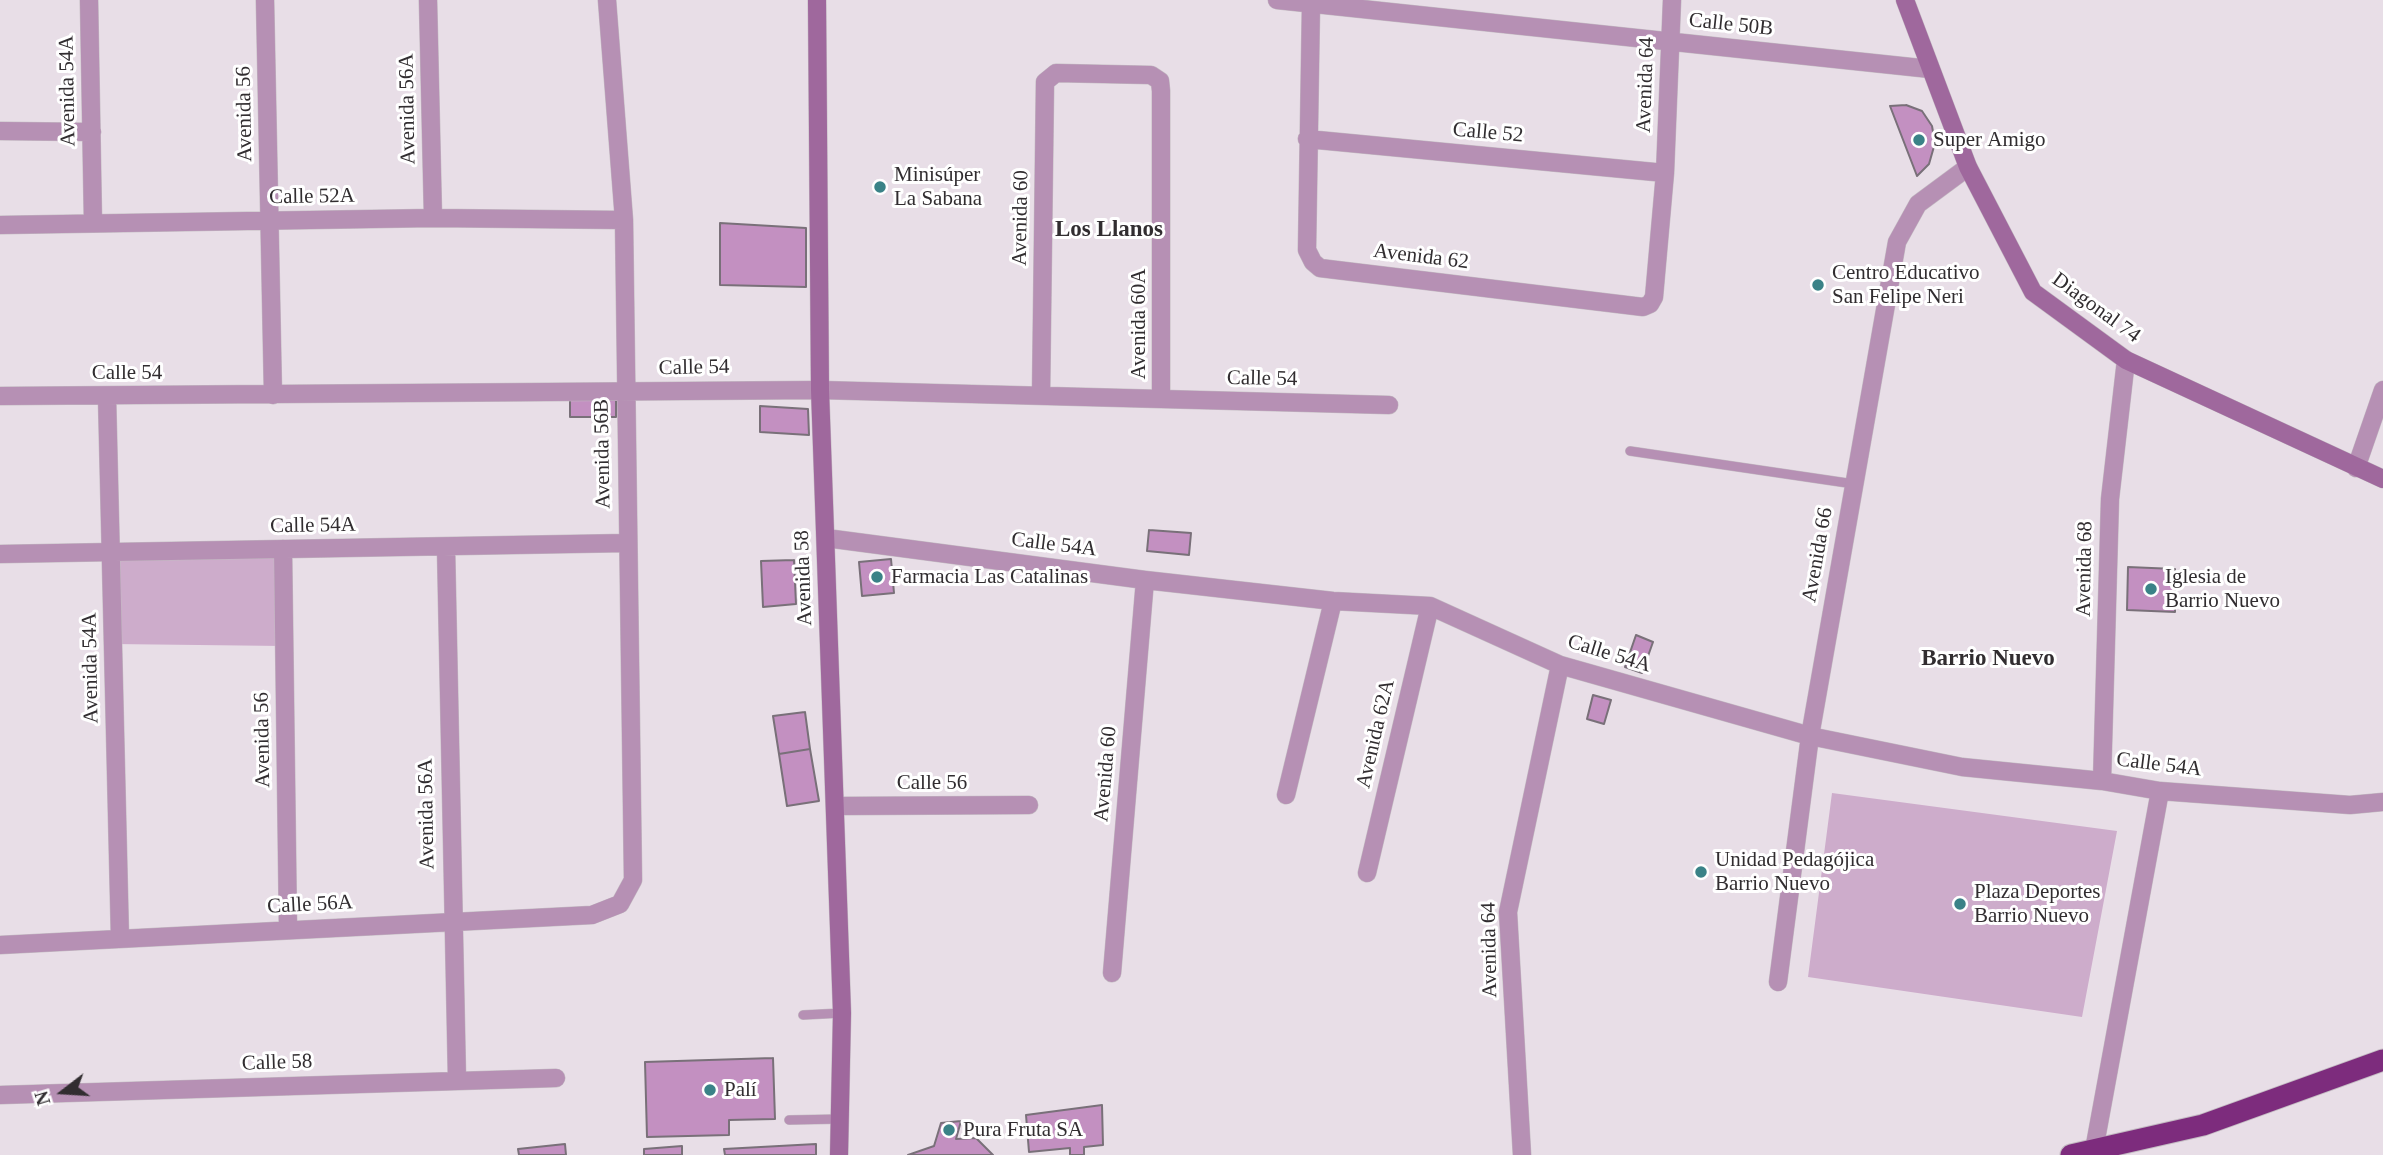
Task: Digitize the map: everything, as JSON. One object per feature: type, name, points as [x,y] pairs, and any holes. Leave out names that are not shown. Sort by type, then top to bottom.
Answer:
[{"type":"highway","points":[[2071,1155],[2203,1125],[2383,1060]]},
{"type":"main road","name":"Avenida 58","points":[[817,0],[820,390],[842,1013],[839,1155]]},
{"type":"main road","name":"Diagonal 74","points":[[1905,0],[1968,167],[2034,292],[2126,360],[2356,468],[2383,478]]},
{"type":"street","name":"Avenida 54A","points":[[89,0],[93,223]]},
{"type":"street","name":"Avenida 56","points":[[265,0],[273,395]]},
{"type":"street","name":"Avenida 56A","points":[[428,0],[433,218]]},
{"type":"street","name":"Avenida 56B","points":[[607,0],[624,220],[633,880],[620,904]]},
{"type":"street","name":"Calle 50B","points":[[1277,0],[1930,69]]},
{"type":"street","name":"Avenida 64","points":[[1665,173],[1672,0]]},
{"type":"street","name":"Avenida 62","points":[[1311,4],[1307,250],[1313,262],[1320,268],[1643,307],[1650,304],[1654,297],[1665,173]]},
{"type":"street","name":"Avenida 60A","points":[[1045,82],[1056,73],[1151,75],[1160,81],[1161,399]]},
{"type":"street","name":"Avenida 60","points":[[1041,396],[1045,82]]},
{"type":"street","points":[[0,131],[92,132]]},
{"type":"street","name":"Calle 52","points":[[1307,139],[1665,173]]},
{"type":"street","name":"Avenida 66","points":[[1778,982],[1810,736],[1897,242],[1918,204],[1968,167]]},
{"type":"street","name":"Calle 52A","points":[[0,225],[433,218],[624,220]]},
{"type":"street","name":"Avenida 68","points":[[2102,781],[2109,499],[2126,360]]},
{"type":"street","name":"Calle 54","points":[[0,396],[820,390],[1389,405]]},
{"type":"street","points":[[2356,468],[2383,390]]},
{"type":"street","name":"Avenida 54A","points":[[107,396],[120,939]]},
{"type":"street","name":"Calle 54A","points":[[826,538],[1145,580],[1333,601],[1430,606],[1560,665],[1810,736],[1962,767],[2102,781],[2160,791],[2350,805],[2383,802]]},
{"type":"street","name":"Calle 54A","points":[[0,554],[627,543]]},
{"type":"street","name":"Avenida 56A","points":[[446,547],[457,1080]]},
{"type":"street","name":"Avenida 56","points":[[282,549],[288,929]]},
{"type":"street","name":"Avenida 60","points":[[1112,973],[1145,580]]},
{"type":"street","points":[[1286,795],[1333,601]]},
{"type":"street","name":"Avenida 62A","points":[[1367,873],[1430,606]]},
{"type":"street","name":"Avenida 64","points":[[1522,1155],[1508,912],[1560,665]]},
{"type":"street","points":[[2094,1150],[2160,791]]},
{"type":"street","name":"Calle 56","points":[[836,806],[1029,805]]},
{"type":"street","name":"Calle 56A","points":[[0,945],[592,915],[620,904]]},
{"type":"street","name":"Calle 58","points":[[0,1095],[556,1078]]},
{"type":"lane","points":[[1630,451],[1854,484]]},
{"type":"lane","points":[[803,1014],[842,1013]]},
{"type":"lane","points":[[789,1120],[841,1119]]},
{"type":"shaded area","points":[[283,549],[284,646],[113,644],[111,552]]},
{"type":"shaded area","name":"Plaza Deportes Barrio Nuevo","points":[[1832,793],[2117,831],[2082,1017],[1808,977]]},
{"type":"building","name":"Super Amigo","points":[[1906,105],[1922,111],[1932,126],[1935,143],[1929,164],[1917,176],[1890,106]]},
{"type":"building","points":[[720,223],[806,228],[806,287],[720,285]]},
{"type":"building","points":[[570,400],[616,400],[616,417],[570,417]]},
{"type":"building","points":[[760,406],[808,409],[809,435],[760,432]]},
{"type":"building","points":[[1149,530],[1191,533],[1189,555],[1147,551]]},
{"type":"building","name":"Farmacia Las Catalinas","points":[[891,559],[894,593],[862,596],[859,562]]},
{"type":"building","points":[[794,560],[796,604],[763,607],[761,561]]},
{"type":"building","name":"Iglesia de Barrio Nuevo","points":[[2128,567],[2175,569],[2175,612],[2127,610]]},
{"type":"building","points":[[1636,635],[1653,642],[1642,673],[1625,667]]},
{"type":"building","points":[[1593,695],[1611,700],[1604,724],[1587,719]]},
{"type":"building","points":[[805,712],[810,749],[779,754],[773,716]]},
{"type":"building","points":[[810,749],[819,801],[787,806],[779,754]]},
{"type":"building","name":"Palí","points":[[773,1058],[775,1119],[729,1120],[729,1135],[647,1137],[645,1062]]},
{"type":"building","points":[[1102,1105],[1103,1145],[1084,1147],[1084,1155],[1070,1155],[1070,1148],[1029,1152],[1026,1115]]},
{"type":"building","name":"Pura Fruta SA","points":[[961,1121],[956,1139],[976,1138],[993,1155],[908,1155],[934,1146],[941,1123]]},
{"type":"building","points":[[565,1144],[566,1155],[519,1155],[518,1149]]},
{"type":"building","points":[[816,1144],[816,1155],[725,1155],[724,1149]]},
{"type":"building","points":[[682,1146],[682,1155],[644,1155],[644,1149]]},
{"type":"place","name":"Super Amigo","points":[[1919,140]]},
{"type":"place","name":"Minisúper La Sabana","points":[[880,187]]},
{"type":"place","name":"Centro Educativo San Felipe Neri","points":[[1818,285]]},
{"type":"place","name":"Farmacia Las Catalinas","points":[[877,577]]},
{"type":"place","name":"Iglesia de Barrio Nuevo","points":[[2151,589]]},
{"type":"place","name":"Unidad Pedagójica Barrio Nuevo","points":[[1701,872]]},
{"type":"place","name":"Plaza Deportes Barrio Nuevo","points":[[1960,904]]},
{"type":"place","name":"Palí","points":[[710,1090]]},
{"type":"place","name":"Pura Fruta SA","points":[[949,1130]]},
{"type":"district","name":"Los Llanos","points":[[1109,230]]},
{"type":"district","name":"Barrio Nuevo","points":[[1988,659]]}]
